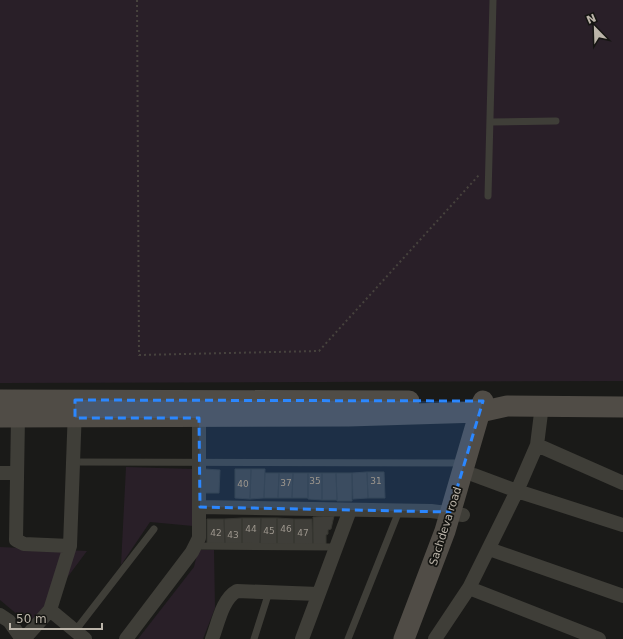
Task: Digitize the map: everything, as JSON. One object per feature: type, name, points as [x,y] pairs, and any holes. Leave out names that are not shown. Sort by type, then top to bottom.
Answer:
[{"type":"street","points":[[0,400],[75,409],[199,418],[348,416],[490,406]]},
{"type":"street","points":[[70,546],[24,544],[16,540],[17,473],[9,417],[75,409],[490,406],[623,407]]},
{"type":"street","name":"Sachdeva road","points":[[417,639],[490,406]]},
{"type":"street","points":[[435,639],[469,588],[517,491],[537,445],[542,406]]},
{"type":"street","points":[[0,615],[9,621],[23,639],[50,610],[70,546],[75,409]]},
{"type":"street","points":[[126,639],[199,538],[199,418]]},
{"type":"street","points":[[537,445],[623,483]]},
{"type":"street","points":[[470,469],[517,491],[623,525]]},
{"type":"street","points":[[0,473],[17,473]]},
{"type":"street","points":[[200,507],[457,513]]},
{"type":"street","points":[[302,639],[350,510]]},
{"type":"street","name":"Sachdeva road","points":[[404,639],[457,513]]},
{"type":"street","points":[[489,549],[623,596]]},
{"type":"street","points":[[469,588],[599,639]]},
{"type":"street","points":[[212,639],[231,594],[237,591],[318,594]]},
{"type":"street","points":[[50,610],[80,635]]},
{"type":"lane","points":[[488,196],[493,0]]},
{"type":"lane","points":[[490,122],[556,121]]},
{"type":"lane","points":[[74,462],[199,463],[470,469]]},
{"type":"lane","points":[[348,639],[399,511]]},
{"type":"lane","points":[[80,635],[154,529]]},
{"type":"lane","points":[[194,546],[336,548]]},
{"type":"lane","points":[[254,639],[269,591]]},
{"type":"path","points":[[137,0],[139,355],[319,351],[489,164]]},
{"type":"highlighted area","points":[[75,400],[483,401],[450,512],[200,507],[199,418],[75,418]]},
{"type":"shaded area","points":[[0,0],[623,0],[623,381],[0,383]]},
{"type":"shaded area","points":[[126,467],[193,469],[193,526],[150,522],[121,565]]},
{"type":"shaded area","points":[[0,547],[87,551],[31,626],[0,600]]},
{"type":"shaded area","points":[[198,550],[214,550],[215,608],[203,639],[138,639],[194,567]]},
{"type":"building","points":[[205,469],[220,470],[219,493],[204,493]]},
{"type":"building","points":[[235,469],[251,469],[250,499],[235,498]]},
{"type":"building","points":[[251,469],[265,469],[264,498],[250,499]]},
{"type":"building","points":[[367,472],[368,498],[353,499],[352,473]]},
{"type":"building","points":[[367,472],[384,472],[385,498],[368,498]]},
{"type":"building","points":[[265,473],[279,473],[278,498],[264,498]]},
{"type":"building","points":[[279,473],[293,473],[292,498],[278,498]]},
{"type":"building","points":[[293,473],[308,473],[308,498],[292,498]]},
{"type":"building","points":[[308,473],[322,473],[322,500],[308,499]]},
{"type":"building","points":[[322,473],[336,473],[337,500],[322,500]]},
{"type":"building","points":[[336,473],[352,473],[352,501],[337,501]]},
{"type":"building","points":[[334,516],[331,529],[328,530],[328,534],[326,535],[326,545],[313,545],[313,517]]},
{"type":"building","points":[[242,518],[261,518],[260,544],[242,544]]},
{"type":"building","points":[[242,518],[242,544],[225,544],[224,519]]},
{"type":"building","points":[[261,518],[277,518],[277,544],[260,544]]},
{"type":"building","points":[[277,518],[294,519],[294,545],[277,544]]},
{"type":"building","points":[[207,519],[224,519],[225,544],[207,544]]},
{"type":"building","points":[[294,519],[312,519],[313,545],[294,545]]}]
